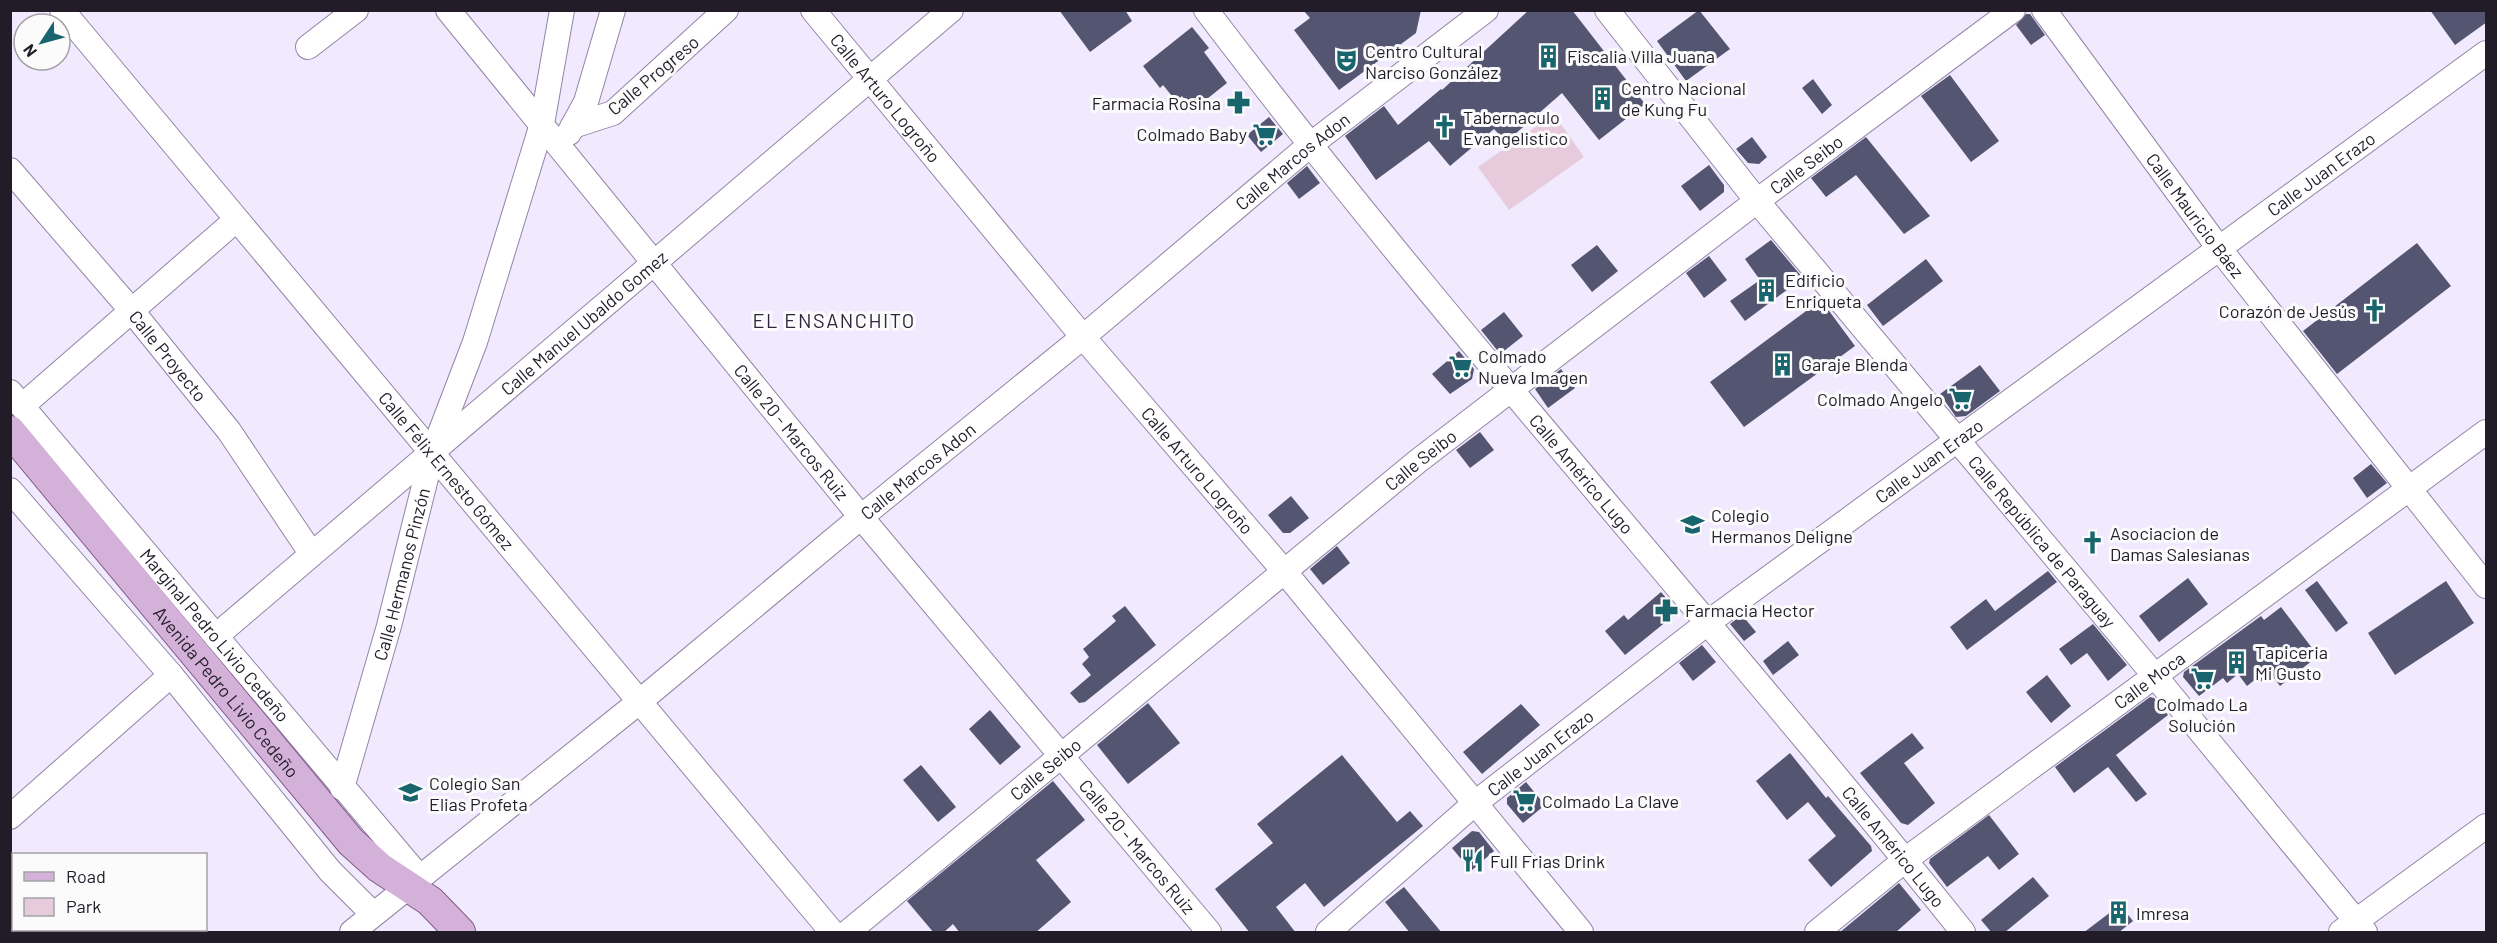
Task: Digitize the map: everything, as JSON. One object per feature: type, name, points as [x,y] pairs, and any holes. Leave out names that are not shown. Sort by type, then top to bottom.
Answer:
[{"type":"main road","name":"Avenida Pedro Livio Cedeño","points":[[14,410],[320,807],[370,860],[415,882],[460,933]]},
{"type":"street","name":"Calle Félix Ernesto Gómez","points":[[62,10],[831,933]]},
{"type":"street","points":[[308,47],[356,10]]},
{"type":"street","name":"Calle 20 - Marcos Ruiz","points":[[448,10],[861,517],[1209,933]]},
{"type":"street","name":"Calle Hermanos Pinzón","points":[[342,788],[389,626],[432,454],[475,342],[543,124],[562,10]]},
{"type":"street","points":[[559,148],[589,93],[613,10]]},
{"type":"street","name":"Calle Progreso","points":[[573,126],[613,112],[726,10]]},
{"type":"street","name":"Calle Arturo Logroño","points":[[813,10],[1083,337],[1284,572],[1581,933]]},
{"type":"street","name":"Calle Manuel Ubaldo Gomez","points":[[216,636],[951,10]]},
{"type":"street","name":"Calle Américo Lugo","points":[[1206,10],[1310,145],[1510,389],[1905,860],[1963,933]]},
{"type":"street","name":"Calle Marcos Adon","points":[[352,933],[639,702],[861,517],[1083,337],[1310,145],[1486,10]]},
{"type":"street","name":"Calle República de Paraguay","points":[[1607,10],[1757,201],[2155,676],[2354,929]]},
{"type":"street","name":"Calle Seibo","points":[[848,933],[1284,572],[1510,389],[2013,10]]},
{"type":"street","name":"Calle Mauricio Báez","points":[[2044,10],[2218,247],[2487,586]]},
{"type":"street","name":"Calle Juan Erazo","points":[[1328,933],[1474,804],[1706,624],[2218,247],[2487,53]]},
{"type":"street","name":"Calle Proyecto","points":[[10,170],[132,311],[229,431],[311,553]]},
{"type":"street","points":[[14,410],[236,220]]},
{"type":"street","name":"Marginal Pedro Livio Cedeño","points":[[14,410],[216,636],[342,788],[415,882]]},
{"type":"street","name":"Calle Moca","points":[[1817,933],[1905,860],[2487,432]]},
{"type":"street","points":[[10,490],[171,675],[330,871],[373,914]]},
{"type":"street","points":[[10,817],[171,675]]},
{"type":"street","points":[[2354,929],[2487,826]]},
{"type":"green space","points":[[1554,114],[1584,157],[1509,210],[1478,167]]},
{"type":"building","points":[[1059,10],[1125,10],[1132,21],[1090,52]]},
{"type":"building","name":"Centro Cultural Narciso González","points":[[1303,10],[1421,10],[1416,33],[1339,90],[1294,30],[1310,18]]},
{"type":"building","points":[[1529,10],[1572,10],[1645,104],[1599,140],[1562,93],[1506,142],[1494,129],[1450,166],[1429,141],[1376,180],[1345,136],[1384,106],[1398,125],[1442,90]]},
{"type":"building","points":[[1699,10],[1730,49],[1686,81],[1657,41]]},
{"type":"building","points":[[2430,10],[2487,10],[2487,22],[2455,45]]},
{"type":"building","points":[[2026,14],[2030,14],[2045,35],[2031,45],[2016,25]]},
{"type":"building","points":[[1192,27],[1209,48],[1204,52],[1227,83],[1193,110],[1182,96],[1176,101],[1163,85],[1160,88],[1143,66]]},
{"type":"building","points":[[1950,75],[1999,141],[1971,162],[1921,96]]},
{"type":"building","points":[[1813,79],[1832,105],[1822,114],[1802,88]]},
{"type":"building","name":"Colmado Baby","points":[[1269,117],[1283,134],[1261,152],[1247,135]]},
{"type":"building","points":[[1752,137],[1767,157],[1759,164],[1748,163],[1736,149]]},
{"type":"building","points":[[1866,137],[1930,216],[1904,234],[1856,175],[1826,197],[1811,178]]},
{"type":"building","points":[[1709,165],[1724,185],[1724,192],[1700,211],[1681,186]]},
{"type":"building","points":[[1307,166],[1320,183],[1299,199],[1287,183]]},
{"type":"building","name":"Edificio Enriqueta","points":[[1771,240],[1803,278],[1745,321],[1730,301],[1760,280],[1745,259]]},
{"type":"building","name":"Corazón de Jesús","points":[[2417,243],[2451,286],[2337,374],[2303,331]]},
{"type":"building","points":[[1597,245],[1618,271],[1592,292],[1571,265]]},
{"type":"building","points":[[1709,256],[1727,280],[1704,298],[1686,273]]},
{"type":"building","points":[[1926,259],[1943,281],[1883,326],[1867,305]]},
{"type":"building","name":"Garaje Blenda","points":[[1821,300],[1855,346],[1744,427],[1710,382]]},
{"type":"building","points":[[1504,312],[1523,336],[1504,351],[1497,350],[1481,330]]},
{"type":"building","points":[[1459,351],[1474,369],[1472,379],[1450,394],[1432,374]]},
{"type":"building","points":[[1980,365],[2000,391],[1966,416],[1956,417],[1940,394]]},
{"type":"building","points":[[1561,369],[1575,388],[1548,408],[1535,389]]},
{"type":"building","points":[[1480,432],[1494,450],[1470,468],[1456,450]]},
{"type":"building","points":[[2371,464],[2387,483],[2367,498],[2353,478]]},
{"type":"building","points":[[1291,496],[1309,518],[1290,533],[1283,533],[1268,515]]},
{"type":"building","points":[[1337,546],[1350,563],[1323,585],[1310,569]]},
{"type":"building","points":[[2048,571],[2057,582],[1967,650],[1950,627],[1986,599],[1995,611]]},
{"type":"building","points":[[2188,578],[2208,604],[2159,642],[2139,616]]},
{"type":"building","points":[[2317,581],[2348,623],[2336,632],[2305,590]]},
{"type":"building","points":[[2446,581],[2474,623],[2395,675],[2368,633]]},
{"type":"building","points":[[1661,592],[1678,612],[1625,655],[1605,631],[1624,615],[1628,620]]},
{"type":"building","points":[[1125,606],[1156,645],[1085,702],[1079,703],[1070,693],[1091,675],[1082,664],[1089,657],[1083,649],[1116,621],[1112,616]]},
{"type":"building","points":[[2281,607],[2318,656],[2280,686],[2271,674],[2260,682],[2257,678],[2247,686],[2238,674],[2227,683],[2223,678],[2199,696],[2183,677],[2184,672],[2261,616],[2264,620]]},
{"type":"building","points":[[1742,615],[1756,632],[1744,641],[1730,624]]},
{"type":"building","points":[[2093,624],[2127,665],[2108,681],[2087,653],[2071,665],[2059,649]]},
{"type":"building","points":[[1788,641],[1799,655],[1773,675],[1763,661]]},
{"type":"building","points":[[1702,645],[1716,662],[1693,681],[1679,663]]},
{"type":"building","points":[[2047,675],[2071,706],[2051,723],[2026,692]]},
{"type":"building","points":[[2150,697],[2154,698],[2168,715],[2116,755],[2147,794],[2136,802],[2108,767],[2074,793],[2055,767]]},
{"type":"building","points":[[1148,703],[1180,743],[1128,784],[1097,745]]},
{"type":"building","points":[[1521,704],[1540,725],[1482,774],[1463,752]]},
{"type":"building","points":[[990,710],[1021,747],[1000,765],[969,729]]},
{"type":"building","points":[[1912,733],[1924,748],[1904,763],[1935,803],[1908,825],[1901,823],[1860,773]]},
{"type":"building","points":[[1790,753],[1826,798],[1828,796],[1871,846],[1872,851],[1831,887],[1808,860],[1836,836],[1808,802],[1787,820],[1756,781]]},
{"type":"building","points":[[1342,755],[1397,822],[1410,811],[1423,826],[1324,907],[1305,883],[1276,907],[1296,933],[1250,933],[1215,889],[1273,843],[1257,824]]},
{"type":"building","points":[[921,765],[956,807],[938,822],[903,780]]},
{"type":"building","points":[[1053,781],[1085,820],[1036,860],[1071,902],[1035,933],[960,933],[953,924],[943,933],[934,933],[907,901]]},
{"type":"building","name":"Colmado La Clave","points":[[1526,782],[1545,805],[1523,823],[1507,804],[1507,798]]},
{"type":"building","points":[[1989,815],[2019,854],[1999,870],[1988,856],[1947,887],[1929,863],[1930,859]]},
{"type":"building","name":"Full Frias Drink","points":[[1472,831],[1479,832],[1494,851],[1471,871],[1452,848]]},
{"type":"building","points":[[2033,877],[2049,896],[2004,933],[1992,933],[1981,920]]},
{"type":"building","points":[[1899,883],[1921,910],[1895,933],[1839,933]]},
{"type":"building","points":[[1404,887],[1442,933],[1410,933],[1385,902]]},
{"type":"building","name":"Imresa","points":[[2120,905],[2133,921],[2118,933],[2083,933]]},
{"type":"place","name":"Fiscalia Villa Juana","points":[[1549,56]]},
{"type":"place","name":"Centro Cultural Narciso González","points":[[1347,61]]},
{"type":"place","name":"Centro Nacional de Kung Fu","points":[[1603,98]]},
{"type":"place","name":"Farmacia Rosina","points":[[1239,103]]},
{"type":"place","name":"Tabernaculo Evangelistico","points":[[1445,127]]},
{"type":"place","name":"Colmado Baby","points":[[1265,134]]},
{"type":"place","name":"Edificio Enriqueta","points":[[1767,290]]},
{"type":"place","name":"Corazón de Jesús","points":[[2374,311]]},
{"type":"place","name":"Garaje Blenda","points":[[1783,364]]},
{"type":"place","name":"Colmado Nueva Imagen","points":[[1460,366]]},
{"type":"place","name":"Colmado Angelo","points":[[1961,399]]},
{"type":"place","name":"Colegio Hermanos Deligne","points":[[1693,525]]},
{"type":"place","name":"Asociacion de Damas Salesianas","points":[[2092,543]]},
{"type":"place","name":"Farmacia Hector","points":[[1667,610]]},
{"type":"place","name":"Tapiceria Mi Gusto","points":[[2237,662]]},
{"type":"place","name":"Colmado La Solución","points":[[2202,678]]},
{"type":"place","name":"Colegio San Elias Profeta","points":[[411,793]]},
{"type":"place","name":"Colmado La Clave","points":[[1524,801]]},
{"type":"place","name":"Full Frias Drink","points":[[1472,861]]},
{"type":"place","name":"Imresa","points":[[2118,913]]},
{"type":"district","name":"EL ENSANCHITO","points":[[834,320]]}]
